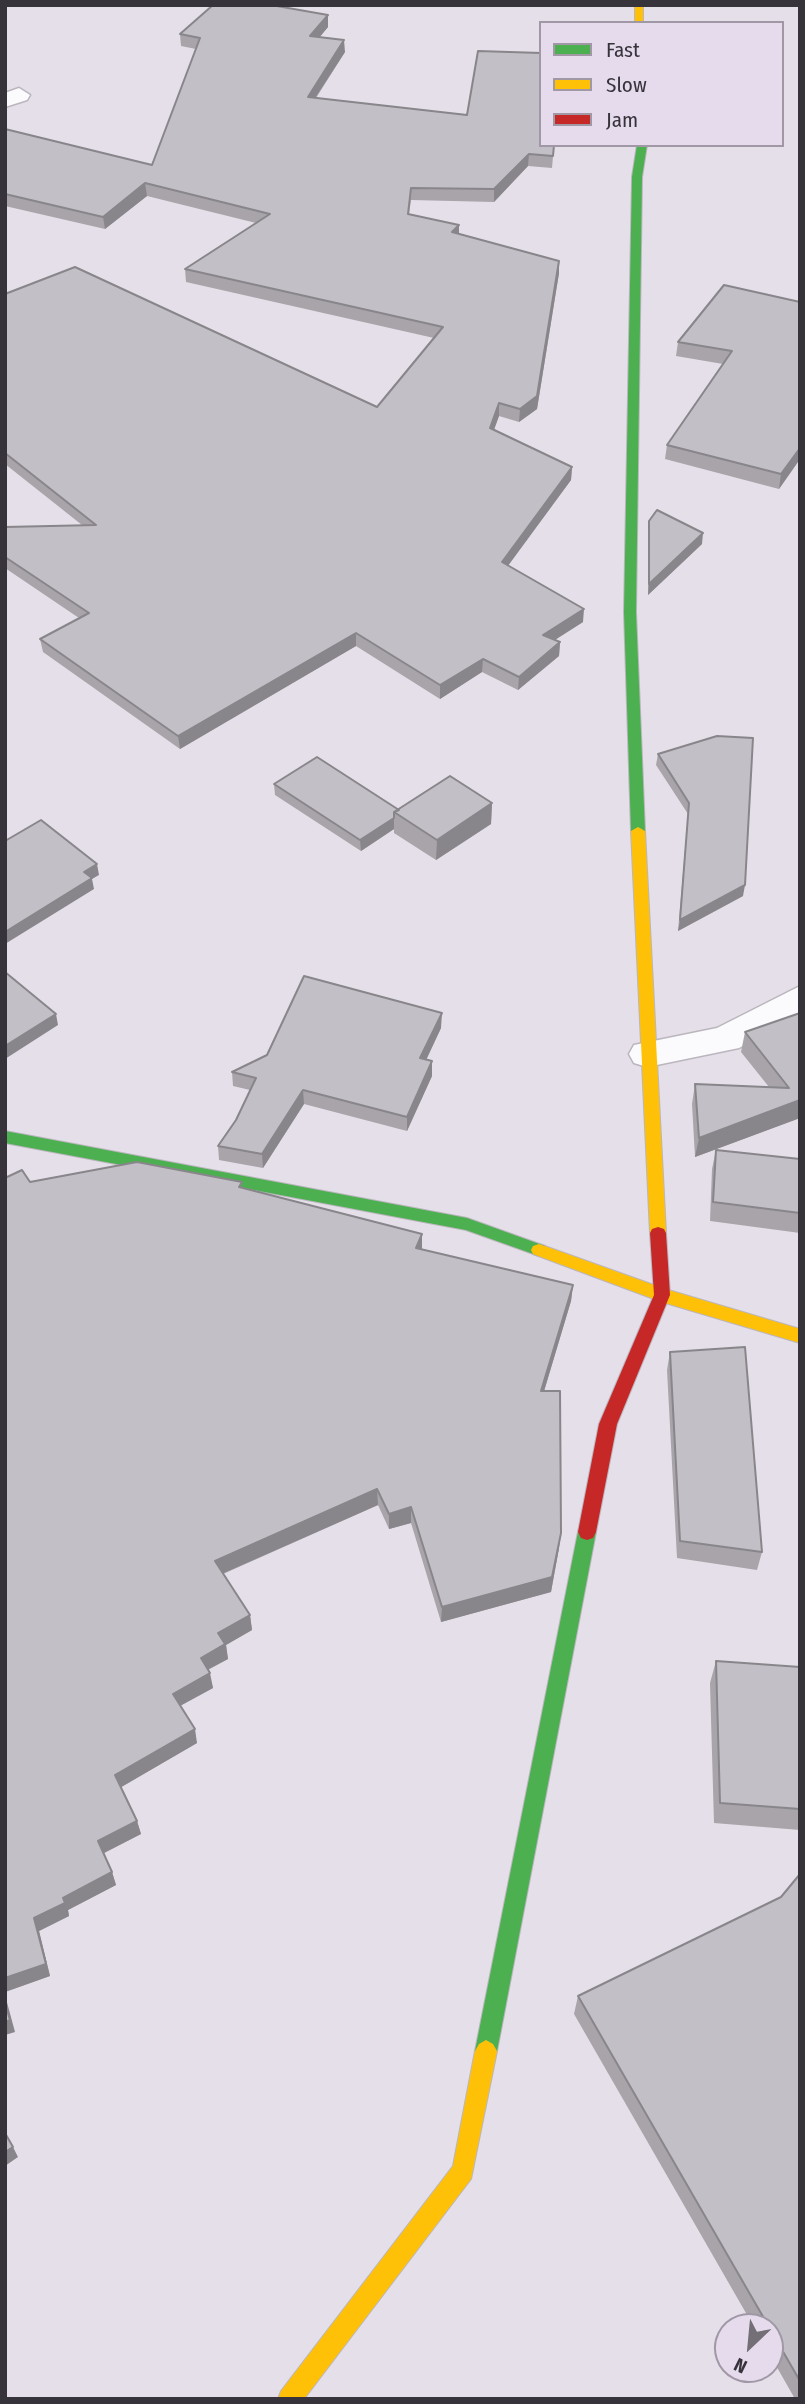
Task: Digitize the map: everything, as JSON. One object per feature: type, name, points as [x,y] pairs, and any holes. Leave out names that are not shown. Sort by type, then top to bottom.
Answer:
[{"type":"street","points":[[289,2399],[463,2171],[608,1424],[662,1295],[647,1054],[630,612],[637,191],[642,147]]},
{"type":"street","points":[[647,1054],[726,1039],[800,999]]},
{"type":"street","points":[[5,1137],[467,1224],[662,1295],[800,1336]]},
{"type":"building","points":[[213,5],[271,5],[328,15],[310,36],[344,40],[308,97],[467,115],[478,51],[539,53],[539,147],[554,147],[553,156],[529,154],[494,189],[411,188],[408,214],[459,225],[452,232],[559,261],[537,396],[520,409],[499,403],[490,428],[572,467],[502,562],[584,609],[543,635],[560,642],[519,677],[483,659],[440,685],[356,633],[178,736],[40,639],[89,613],[5,557],[5,527],[96,525],[5,453],[5,294],[75,267],[377,407],[443,327],[185,269],[270,214],[145,183],[103,217],[5,194],[5,129],[152,165],[200,38],[180,34]]},
{"type":"building","points":[[724,285],[800,302],[800,448],[781,474],[667,445],[732,351],[678,342]]},
{"type":"building","points":[[657,510],[703,533],[649,584],[649,521]]},
{"type":"building","points":[[717,736],[753,738],[745,885],[680,920],[689,803],[658,754]]},
{"type":"building","points":[[317,757],[399,810],[394,812],[394,818],[360,840],[274,784]]},
{"type":"building","points":[[450,776],[492,803],[437,840],[394,812]]},
{"type":"building","points":[[41,820],[97,864],[84,872],[92,878],[5,932],[5,841]]},
{"type":"building","points":[[5,972],[56,1014],[5,1046]]},
{"type":"building","points":[[304,976],[442,1013],[420,1058],[432,1061],[407,1117],[303,1090],[262,1154],[218,1146],[236,1120],[256,1078],[232,1072],[267,1055]]},
{"type":"building","points":[[800,1013],[800,1100],[699,1138],[695,1084],[789,1088],[745,1032]]},
{"type":"building","points":[[716,1150],[800,1159],[800,1213],[713,1202]]},
{"type":"building","points":[[137,1162],[242,1182],[239,1187],[422,1234],[416,1248],[573,1285],[541,1391],[560,1391],[561,1533],[552,1577],[442,1607],[411,1507],[389,1514],[377,1489],[215,1561],[250,1615],[218,1633],[225,1644],[201,1658],[210,1673],[173,1694],[195,1729],[115,1775],[137,1821],[98,1841],[112,1872],[63,1898],[65,1903],[34,1918],[46,1964],[5,1978],[5,1178],[22,1170],[30,1182]]},
{"type":"building","points":[[745,1347],[762,1552],[680,1541],[670,1352]]},
{"type":"building","points":[[716,1661],[800,1667],[800,1809],[720,1803]]},
{"type":"building","points":[[800,1874],[800,2381],[784,2353],[784,2313],[761,2313],[578,1996],[781,1897]]},
{"type":"building","points":[[5,2003],[10,2020],[5,2022]]},
{"type":"building","points":[[5,2133],[13,2147],[5,2152]]},
{"type":"traffic: fast","points":[[638,831],[630,612],[637,177],[642,147]]},
{"type":"traffic: fast","points":[[5,1137],[467,1224],[539,1250]]},
{"type":"traffic: fast","points":[[486,2051],[587,1532]]},
{"type":"traffic: slow","points":[[639,5],[639,21]]},
{"type":"traffic: slow","points":[[638,831],[658,1233]]},
{"type":"traffic: slow","points":[[539,1250],[662,1295],[800,1336]]},
{"type":"traffic: slow","points":[[289,2399],[463,2171],[486,2051]]},
{"type":"traffic: jam","points":[[587,1532],[608,1424],[662,1295],[658,1233]]}]
